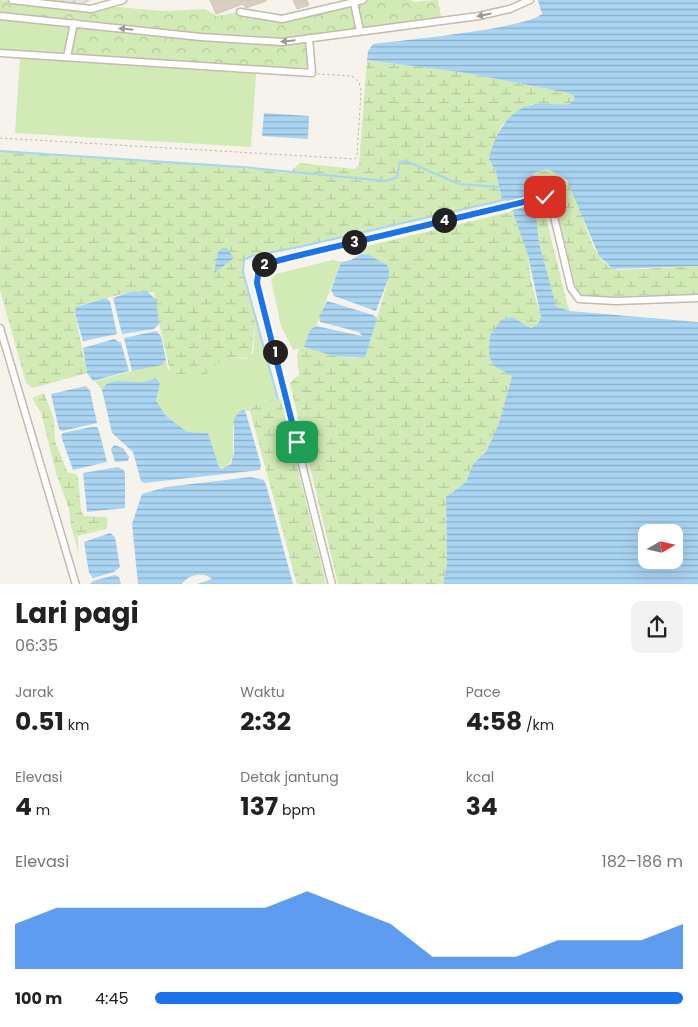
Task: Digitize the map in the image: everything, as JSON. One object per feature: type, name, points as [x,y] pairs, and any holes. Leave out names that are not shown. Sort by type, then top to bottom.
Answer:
[{"type":"lane","points":[[12,0],[76,9],[91,9],[123,0]]},
{"type":"lane","points":[[73,0],[76,9]]},
{"type":"lane","points":[[240,12],[282,19],[363,0]]},
{"type":"lane","points":[[0,16],[201,37],[282,42],[479,16],[510,9],[530,0]]},
{"type":"lane","points":[[354,3],[360,31]]},
{"type":"lane","points":[[67,57],[74,23]]},
{"type":"lane","points":[[0,53],[312,74],[309,38]]},
{"type":"lane","points":[[332,584],[257,283],[257,273],[265,264],[545,197],[551,204],[571,288],[580,299],[616,301],[698,298]]},
{"type":"lane","points":[[0,328],[76,584]]},
{"type":"path","points":[[0,138],[355,159],[361,92],[359,82],[352,76],[312,74]]},
{"type":"shaded area","points":[[44,0],[92,0],[83,4]]},
{"type":"green space","points":[[0,0],[76,9],[106,6],[163,11],[205,9],[217,16],[240,12],[271,19],[363,0],[410,0],[415,2],[436,0],[438,1],[442,21],[309,38],[312,73],[67,57],[74,23],[0,16]]},
{"type":"green space","points":[[0,16],[74,23],[67,57],[0,53]]},
{"type":"green space","points":[[20,58],[256,74],[251,147],[15,133]]},
{"type":"green space","points":[[367,60],[467,73],[568,93],[573,95],[575,99],[571,104],[531,104],[501,126],[489,159],[496,172],[502,200],[252,256],[244,260],[243,272],[256,316],[251,358],[224,357],[205,375],[171,374],[157,315],[154,292],[130,292],[80,305],[75,313],[87,373],[33,388],[26,383],[0,290],[0,151],[291,171],[300,163],[355,169],[359,165]]},
{"type":"green space","points":[[548,169],[562,176],[571,188],[592,244],[599,256],[608,265],[619,270],[698,266],[698,294],[587,297],[577,292],[554,199],[549,193],[534,190],[532,179],[534,173]]},
{"type":"green space","points":[[534,204],[543,206],[569,311],[556,306],[539,243]]},
{"type":"green space","points":[[514,211],[528,255],[531,281],[541,317],[538,324],[531,328],[512,317],[512,376],[499,423],[486,452],[473,464],[466,482],[446,497],[447,564],[443,584],[338,584],[290,383],[299,375],[297,356],[299,349],[304,347],[354,358],[366,355],[389,277],[389,270],[364,254],[363,247]]},
{"type":"green space","points":[[333,260],[341,262],[316,326],[310,330],[304,347],[293,350],[281,326],[271,279],[276,274]]},
{"type":"green space","points":[[256,316],[278,399],[253,406],[250,411],[241,410],[233,427],[233,458],[226,468],[219,467],[208,433],[187,432],[165,415],[156,400],[160,383],[156,378],[144,382],[120,381],[109,383],[102,390],[95,381],[164,363],[166,360],[168,370],[224,357],[247,359],[253,354]]},
{"type":"green space","points":[[44,393],[54,419],[55,441],[68,473],[76,474],[78,477],[81,511],[84,516],[106,517],[108,520],[106,529],[78,536],[78,551],[71,526],[69,509],[57,476],[41,413],[32,398]]},
{"type":"green space","points":[[275,399],[281,400],[326,584],[297,584],[250,411],[253,406]]},
{"type":"water","points":[[538,0],[698,0],[698,266],[613,269],[599,256],[567,180],[548,169],[534,173],[532,179],[539,243],[556,306],[569,311],[698,322],[698,584],[443,584],[447,564],[446,497],[466,482],[473,464],[486,452],[499,423],[512,376],[493,365],[489,355],[490,336],[501,320],[512,317],[531,328],[538,324],[541,317],[528,255],[509,201],[502,200],[496,172],[489,159],[491,151],[503,126],[515,113],[523,108],[536,104],[570,104],[575,99],[573,95],[568,93],[467,73],[367,60],[368,51],[373,44],[489,29],[531,19],[542,14]]},
{"type":"water","points":[[264,113],[309,116],[308,139],[262,136]]},
{"type":"water","points":[[222,248],[227,248],[234,258],[214,273],[218,252]]},
{"type":"water","points":[[361,254],[369,255],[387,265],[389,270],[389,277],[376,311],[334,296],[331,290],[341,262],[351,260]]},
{"type":"water","points":[[147,291],[156,300],[159,324],[154,329],[122,334],[113,298],[130,292]]},
{"type":"water","points":[[106,298],[110,301],[117,334],[83,341],[75,313],[76,307]]},
{"type":"water","points":[[327,301],[373,315],[377,318],[365,358],[334,356],[304,347],[310,330],[316,326],[362,336],[359,332],[320,322],[319,317]]},
{"type":"water","points":[[156,331],[161,336],[166,360],[162,365],[132,371],[124,338]]},
{"type":"water","points":[[114,339],[121,343],[129,371],[93,381],[87,373],[83,348]]},
{"type":"water","points":[[156,378],[160,383],[156,400],[165,415],[187,432],[208,433],[219,467],[222,469],[231,464],[234,453],[234,419],[241,410],[245,410],[261,465],[260,470],[144,483],[141,481],[133,452],[112,433],[102,390],[109,383],[120,381],[144,382]]},
{"type":"water","points":[[86,386],[90,391],[97,423],[62,431],[59,429],[51,394]]},
{"type":"water","points":[[97,427],[99,431],[107,462],[73,470],[61,436],[63,433]]},
{"type":"water","points":[[114,445],[123,448],[129,457],[128,461],[115,462],[111,449]]},
{"type":"water","points":[[118,467],[124,470],[125,474],[125,508],[87,512],[83,473]]},
{"type":"water","points":[[251,477],[264,480],[293,584],[197,584],[212,579],[201,574],[188,578],[182,584],[138,584],[132,524],[142,494],[166,487]]},
{"type":"water","points":[[110,533],[115,537],[120,567],[114,572],[93,578],[89,573],[84,542]]},
{"type":"water","points":[[115,575],[119,577],[121,584],[90,584],[93,581]]},
{"type":"building","points":[[210,0],[266,1],[246,8],[243,4],[216,14]]},
{"type":"building","points":[[293,0],[307,0],[309,5],[297,9]]},
{"type":"waterway","points":[[0,151],[242,167],[387,181],[397,177],[400,162],[406,161],[459,184],[501,187]]},
{"type":"waterway","points":[[278,399],[243,272],[244,260],[252,256],[503,200]]},
{"type":"route","points":[[297,442],[257,283],[259,268],[265,264],[292,257],[542,196],[545,197]]}]
